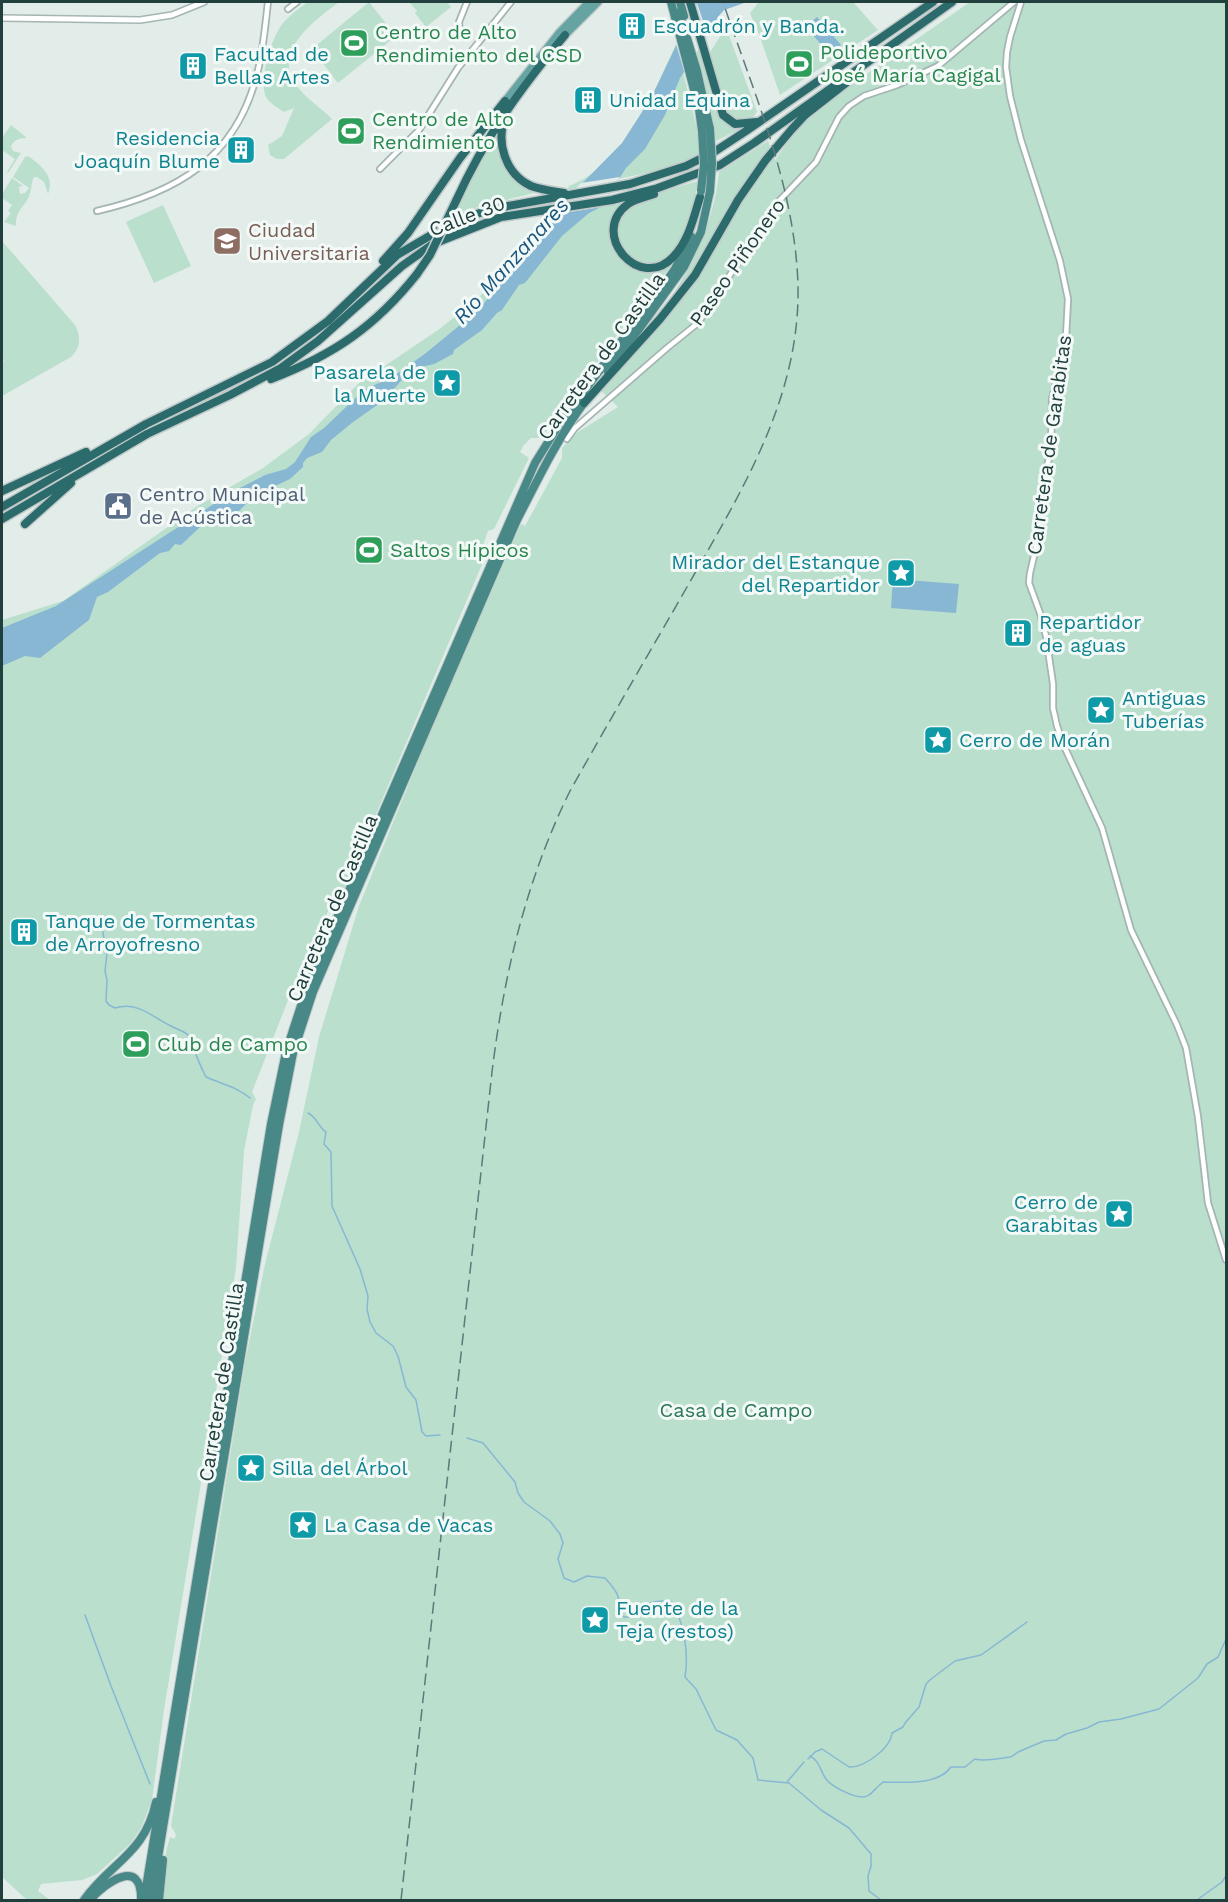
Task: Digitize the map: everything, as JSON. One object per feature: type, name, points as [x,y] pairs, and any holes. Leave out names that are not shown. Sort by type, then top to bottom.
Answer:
[{"type":"highway","points":[[690,2],[723,115],[735,124],[760,122]]},
{"type":"highway","name":"Calle 30","points":[[2,507],[146,424],[272,362],[335,314],[398,255],[445,227],[463,218],[497,208],[630,184],[686,166],[714,152],[760,122],[933,2]]},
{"type":"highway","points":[[584,403],[660,319],[695,275],[738,200],[765,161],[792,129],[805,115],[906,34],[952,2]]},
{"type":"highway","points":[[673,3],[672,19],[684,52]]},
{"type":"highway","name":"Carretera de Castilla","points":[[284,1078],[313,992],[517,520],[545,464],[567,428],[684,267],[701,232],[710,191],[712,163],[697,71],[673,3]]},
{"type":"highway","name":"Carretera de Castilla","points":[[142,1900],[292,1026],[306,987],[535,463],[560,423],[675,268],[693,230],[704,165],[706,130],[673,3]]},
{"type":"highway","name":"Calle 30","points":[[2,519],[147,434],[281,368],[318,341],[402,266],[433,244],[492,220],[612,200],[655,189],[720,165],[906,34]]},
{"type":"highway","points":[[256,382],[280,376],[322,356],[345,343],[388,309],[430,255],[486,142],[525,85],[565,35]]},
{"type":"highway","points":[[525,85],[503,123],[501,135],[503,151],[508,164],[515,174],[532,186],[571,194]]},
{"type":"highway","points":[[335,314],[346,298],[393,251],[466,150],[505,101]]},
{"type":"highway","points":[[700,194],[690,229],[680,248],[665,264],[643,267],[630,262],[618,250],[615,244],[614,229],[619,214],[628,204],[687,182],[720,165]]},
{"type":"highway","points":[[2,491],[87,451],[104,447]]},
{"type":"highway","points":[[25,524],[87,469]]},
{"type":"highway","name":"Carretera de Castilla","points":[[152,1900],[275,1124]]},
{"type":"highway","points":[[84,1900],[134,1849],[146,1832],[155,1806],[170,1739]]},
{"type":"highway","points":[[159,1900],[170,1791]]},
{"type":"highway","points":[[90,1900],[106,1884],[115,1878],[124,1876],[132,1877],[137,1881],[142,1900]]},
{"type":"main road","points":[[505,101],[559,33],[589,2]]},
{"type":"main road","points":[[565,35],[598,2]]},
{"type":"street","points":[[2,18],[140,20],[172,15],[204,2]]},
{"type":"street","points":[[97,211],[153,195],[173,186],[198,168],[221,145],[244,110],[253,88],[259,66],[268,2]]},
{"type":"street","points":[[288,9],[297,2]]},
{"type":"street","points":[[460,33],[459,22],[467,2]]},
{"type":"street","points":[[380,169],[419,130],[458,68],[511,2]]},
{"type":"street","name":"Paseo Piñonero","points":[[567,439],[575,428],[698,323],[778,201],[816,162],[840,117],[849,106],[864,96],[897,85],[938,66],[1014,2]]},
{"type":"street","name":"Carretera de Garabitas","points":[[1022,2],[1007,52],[1006,67],[1010,96],[1021,140],[1055,243],[1068,299],[1065,356],[1052,399],[1051,450],[1043,482],[1038,539],[1029,584],[1046,636],[1057,726],[1102,828],[1131,930],[1186,1048],[1198,1117],[1208,1203],[1227,1260]]},
{"type":"green space","points":[[308,2],[339,2],[297,40],[291,52],[289,64],[292,77],[301,91],[332,119],[284,159],[277,159],[270,155],[268,145],[282,136],[294,108],[284,112],[267,99],[264,90],[265,70],[279,29],[289,17]]},
{"type":"green space","name":"Centro de Alto Rendimiento del CSD","points":[[369,2],[396,36],[338,83],[312,49]]},
{"type":"green space","points":[[409,2],[447,2],[451,7],[426,27]]},
{"type":"green space","name":"Polideportivo José María Cagigal","points":[[759,2],[853,2],[878,30],[780,95],[750,13]]},
{"type":"green space","name":"Casa de Campo","points":[[970,2],[1226,2],[1226,1900],[163,1900],[166,1852],[170,1837],[174,1839],[176,1835],[171,1826],[245,1362],[265,1264],[299,1132],[319,1037],[359,906],[439,710],[521,524],[525,526],[562,458],[562,448],[578,432],[618,407],[601,391],[677,302],[671,298],[702,238],[713,205],[719,172],[768,141],[775,160],[798,128],[845,89]]},
{"type":"green space","points":[[726,27],[757,112],[751,119],[736,120],[731,116],[722,101],[715,80],[709,54]]},
{"type":"green space","points":[[676,44],[699,137],[699,155],[665,169],[567,190],[569,186],[589,175],[607,161],[622,145],[647,106]]},
{"type":"green space","points":[[700,49],[714,109],[726,123],[740,129],[716,141],[696,54]]},
{"type":"green space","points":[[11,125],[27,138],[21,138],[13,143],[11,147],[13,151],[21,153],[8,173],[15,159],[2,150],[2,138]]},
{"type":"green space","points":[[497,133],[506,169],[525,188],[534,193],[456,214],[465,191]]},
{"type":"green space","points":[[28,156],[46,172],[50,188],[48,194],[44,182],[34,177],[31,191],[17,216],[16,226],[4,222],[11,213],[8,211],[12,205],[2,198],[2,194],[12,178],[23,186],[19,187],[20,194],[25,193],[29,188],[13,177],[25,157]]},
{"type":"green space","name":"Club de Campo","points":[[698,181],[691,217],[672,265],[649,292],[541,438],[531,438],[520,452],[529,458],[494,529],[488,531],[483,545],[487,549],[486,555],[342,894],[330,907],[290,995],[252,1092],[256,1099],[244,1151],[236,1268],[164,1710],[152,1800],[141,1828],[131,1843],[97,1874],[82,1880],[41,1884],[38,1891],[50,1900],[27,1900],[2,1877],[2,620],[63,601],[196,507],[263,468],[309,434],[358,384],[438,330],[476,300],[506,271],[551,215],[618,204]]},
{"type":"green space","points":[[163,205],[191,266],[154,283],[126,222]]},
{"type":"green space","points":[[2,241],[75,325],[79,338],[77,349],[71,357],[2,396],[4,360],[2,358]]},
{"type":"water","points":[[697,2],[747,2],[724,10],[718,17],[680,78],[665,115],[645,149],[626,168],[601,207],[589,213],[562,236],[525,283],[519,285],[502,310],[482,330],[454,350],[453,354],[434,364],[408,373],[393,390],[393,394],[353,422],[331,440],[322,452],[307,458],[303,467],[290,479],[275,486],[266,495],[249,501],[239,511],[207,527],[231,509],[215,513],[181,545],[175,544],[169,551],[160,553],[108,592],[97,597],[89,620],[40,658],[25,656],[2,666],[2,628],[56,606],[234,491],[265,475],[286,469],[295,462],[311,437],[324,428],[365,389],[391,378],[477,311],[544,235],[551,215],[622,143],[651,98]]},
{"type":"water","points":[[817,17],[841,45],[830,55],[806,27]]},
{"type":"water","points":[[893,579],[959,584],[956,613],[891,608]]},
{"type":"pier","points":[[697,3],[708,36],[684,71],[676,44]]},
{"type":"pier","points":[[620,177],[601,207],[551,215],[581,183]]},
{"type":"waterway","points":[[93,918],[102,928],[107,953],[106,1001],[109,1005],[115,1008],[123,1006],[138,1008],[187,1034],[193,1041],[206,1077],[235,1088],[250,1098]]},
{"type":"waterway","points":[[308,1113],[326,1132],[324,1144],[331,1152],[332,1206],[360,1269],[368,1296],[367,1309],[370,1322],[376,1333],[393,1346],[398,1356],[406,1387],[416,1400],[422,1432],[426,1436],[440,1435]]},
{"type":"waterway","points":[[467,1438],[483,1443],[515,1482],[524,1502],[550,1521],[560,1534],[563,1543],[558,1559],[564,1578],[574,1582],[587,1576],[605,1578],[617,1594],[619,1613],[624,1617],[629,1617],[654,1602],[672,1602],[680,1619],[684,1638],[685,1677],[696,1689],[716,1730],[737,1740],[753,1758],[758,1780],[789,1783],[821,1810],[849,1828],[871,1854],[868,1876],[869,1891],[881,1900]]},
{"type":"waterway","points":[[85,1615],[150,1784]]},
{"type":"waterway","points":[[808,1759],[822,1749],[849,1767],[869,1761],[882,1751],[892,1733],[903,1727],[919,1707],[926,1684],[931,1679],[955,1661],[981,1655],[1027,1622]]},
{"type":"waterway","points":[[810,1756],[818,1763],[826,1779],[834,1786],[859,1797],[869,1795],[883,1782],[919,1782],[938,1777],[951,1767],[965,1767],[975,1759],[1011,1757],[1044,1741],[1056,1740],[1099,1722],[1159,1709],[1198,1678],[1207,1664],[1218,1657],[1226,1639]]},
{"type":"waterway","points":[[787,1782],[804,1762]]},
{"type":"waterway","points":[[1197,1900],[1222,1882],[1226,1876]]},
{"type":"railway","points":[[401,1900],[492,1072],[510,963],[529,893],[570,791],[730,512],[767,434],[782,395],[792,354],[797,311],[797,267],[787,199],[768,132],[723,2]]},
{"type":"place","name":"Escuadrón y Banda.","points":[[632,26]]},
{"type":"place","name":"Centro de Alto Rendimiento del CSD","points":[[354,43]]},
{"type":"place","name":"Polideportivo José María Cagigal","points":[[799,64]]},
{"type":"place","name":"Facultad de Bellas Artes","points":[[193,66]]},
{"type":"place","name":"Unidad Equina","points":[[588,100]]},
{"type":"place","name":"Centro de Alto Rendimiento","points":[[351,131]]},
{"type":"place","name":"Residencia Joaquín Blume","points":[[241,150]]},
{"type":"place","name":"Ciudad Universitaria","points":[[227,241]]},
{"type":"place","name":"Pasarela de la Muerte","points":[[447,383]]},
{"type":"place","name":"Centro Municipal de Acústica","points":[[118,506]]},
{"type":"place","name":"Saltos Hípicos","points":[[369,550]]},
{"type":"place","name":"Mirador del Estanque del Repartidor","points":[[901,573]]},
{"type":"place","name":"Repartidor de aguas","points":[[1018,633]]},
{"type":"place","name":"Antiguas Tuberías","points":[[1101,710]]},
{"type":"place","name":"Cerro de Morán","points":[[938,740]]},
{"type":"place","name":"Tanque de Tormentas de Arroyofresno","points":[[24,932]]},
{"type":"place","name":"Club de Campo","points":[[136,1044]]},
{"type":"place","name":"Cerro de Garabitas","points":[[1119,1214]]},
{"type":"place","name":"Silla del Árbol","points":[[251,1468]]},
{"type":"place","name":"La Casa de Vacas","points":[[303,1525]]},
{"type":"place","name":"Fuente de la Teja (restos)","points":[[595,1620]]},
{"type":"water label","name":"Río Manzanares","points":[[511,261]]}]
